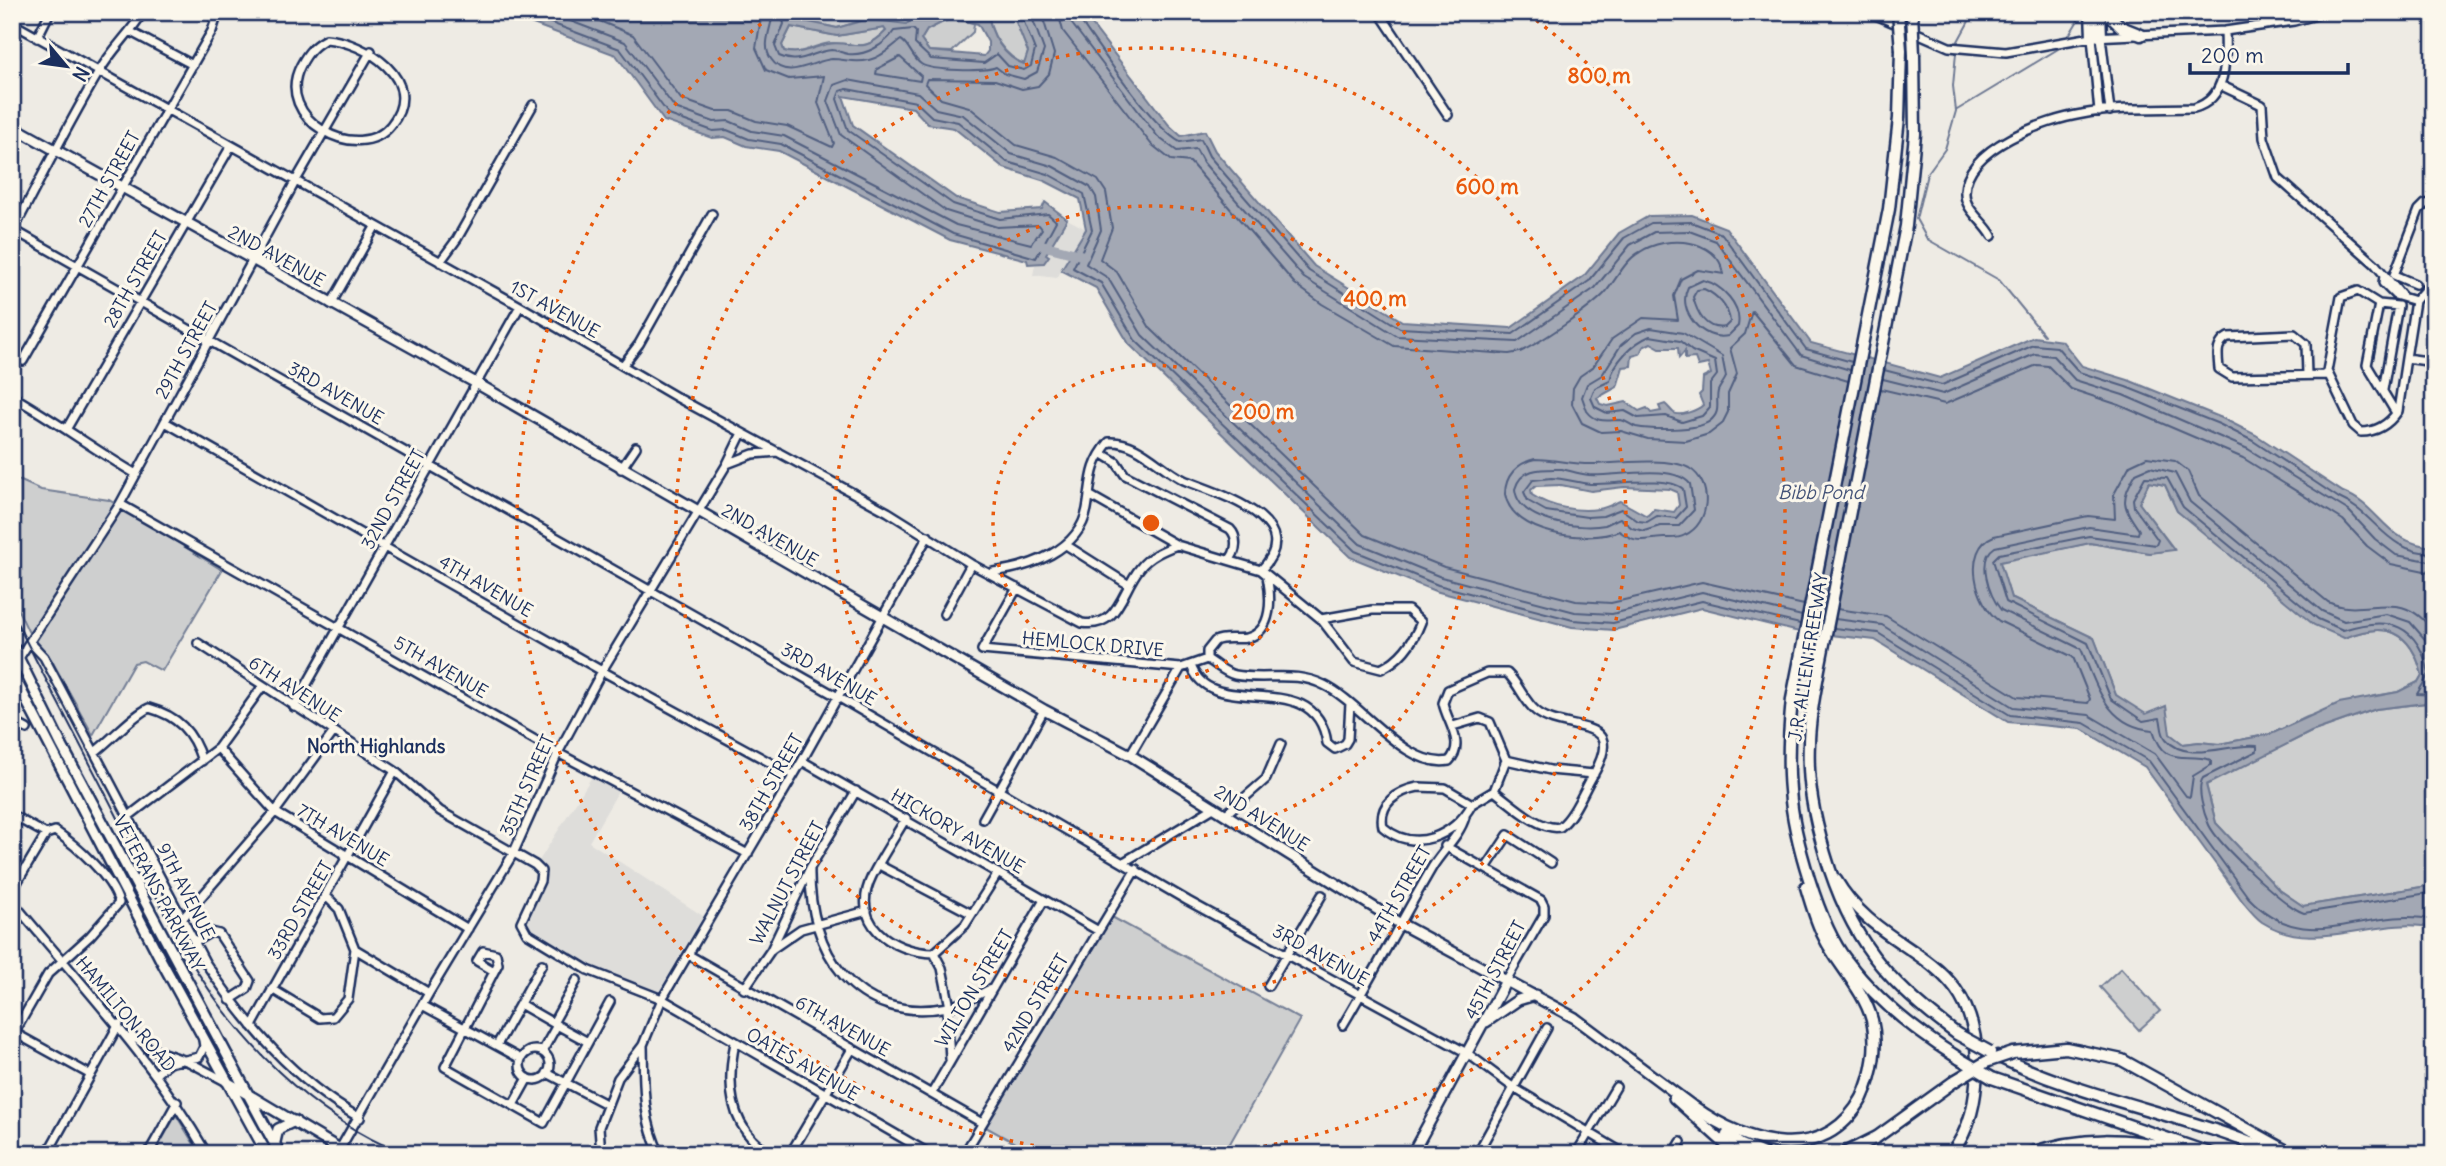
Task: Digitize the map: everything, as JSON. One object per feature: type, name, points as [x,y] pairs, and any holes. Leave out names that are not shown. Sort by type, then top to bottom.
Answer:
[{"type":"highway","name":"J.R. ALLEN FREEWAY","points":[[1898,12],[1901,50],[1899,118],[1893,179],[1798,665],[1788,741],[1790,793],[1808,876],[1827,925],[1846,960],[1875,992],[1926,1038],[1992,1078],[2050,1101],[2212,1154]]},
{"type":"highway","name":"J.R. ALLEN FREEWAY","points":[[1912,12],[1915,134],[1910,195],[1819,669],[1809,740],[1808,774],[1813,810],[1824,852],[1849,920],[1871,954],[1922,1008],[1957,1034],[1990,1052],[2068,1085],[2249,1142],[2277,1154]]},
{"type":"highway","points":[[2091,12],[2097,37]]},
{"type":"highway","points":[[2097,37],[2100,12]]},
{"type":"highway","points":[[2106,12],[2122,27],[2141,35]]},
{"type":"highway","points":[[1694,1107],[1736,1134],[1768,1144],[1791,1146],[1822,1139],[1842,1126],[1856,1108],[1870,1079],[1874,1056],[1871,1017],[1823,936],[1806,887],[1790,793]]},
{"type":"highway","points":[[1824,852],[1838,883],[1852,902],[1869,919],[1934,965],[1960,994],[1967,1008],[1977,1038],[1976,1097],[1967,1128],[1951,1154]]},
{"type":"highway","points":[[1843,1154],[1877,1137],[1956,1080],[1986,1062],[2013,1053],[2066,1048],[2122,1060],[2292,1154]]},
{"type":"highway","points":[[1694,1107],[1735,1141],[1763,1154]]},
{"type":"highway","points":[[2027,1154],[2074,1140],[2134,1140],[2204,1154]]},
{"type":"main road","name":"2ND AVENUE","points":[[12,126],[476,383],[621,469],[1044,710],[1130,755],[1227,813],[1399,923],[1507,979],[1584,1024],[1658,1082]]},
{"type":"main road","name":"VETERANS PARKWAY","points":[[12,645],[279,1151]]},
{"type":"main road","name":"VETERANS PARKWAY","points":[[12,673],[225,1081],[267,1154]]},
{"type":"main road","name":"45TH STREET","points":[[1412,1154],[1467,1053],[1490,1019],[1507,979]]},
{"type":"main road","points":[[1490,1019],[1524,989]]},
{"type":"main road","points":[[1490,1019],[1518,1000],[1535,995]]},
{"type":"main road","points":[[225,1081],[248,1092],[342,1152]]},
{"type":"main road","points":[[1658,1082],[1694,1107]]},
{"type":"main road","points":[[1658,1082],[1693,1118],[1736,1154]]},
{"type":"main road","points":[[279,1151],[274,1139],[278,1129],[295,1121]]},
{"type":"street","points":[[37,38],[50,12]]},
{"type":"street","points":[[13,230],[99,73],[123,36],[131,32],[143,12]]},
{"type":"street","name":"27TH STREET","points":[[23,360],[212,31],[215,22],[211,12]]},
{"type":"street","points":[[1379,12],[1448,115]]},
{"type":"street","points":[[1869,12],[1934,42],[1961,48],[2006,52],[2097,37],[2225,31],[2294,21],[2327,12]]},
{"type":"street","name":"1ST AVENUE","points":[[12,23],[928,536],[971,564],[1082,623],[1100,623],[1110,619],[1129,585]]},
{"type":"street","points":[[1992,236],[1967,206],[1964,191],[1972,170],[1989,151],[2028,130],[2083,113],[2194,107],[2207,103],[2220,85],[2225,64],[2225,31]]},
{"type":"street","points":[[131,32],[193,65]]},
{"type":"street","points":[[2097,37],[2110,111]]},
{"type":"street","points":[[2097,37],[2099,112]]},
{"type":"street","points":[[326,39],[355,44],[371,51],[393,72],[401,88],[400,108],[395,121],[377,138],[359,143],[326,130],[299,108],[292,92],[295,76],[308,51],[326,39]]},
{"type":"street","name":"29TH STREET","points":[[19,658],[120,503],[295,182],[371,51]]},
{"type":"street","points":[[2220,85],[2262,105],[2267,151],[2278,178],[2375,264],[2384,276],[2383,283],[2391,281],[2415,284]]},
{"type":"street","points":[[440,262],[457,239],[533,105]]},
{"type":"street","name":"28TH STREET","points":[[67,428],[231,146]]},
{"type":"street","points":[[2391,281],[2419,210],[2425,204],[2434,203]]},
{"type":"street","points":[[623,365],[639,344],[712,214]]},
{"type":"street","points":[[331,304],[375,228]]},
{"type":"street","name":"3RD AVENUE","points":[[13,230],[141,299],[649,589],[1188,901],[1467,1053],[1514,1088],[1625,1154]]},
{"type":"street","points":[[2398,306],[2379,304],[2358,291],[2341,297],[2328,374],[2353,425],[2361,432],[2379,429],[2396,413],[2401,402],[2415,302],[2434,279]]},
{"type":"street","points":[[2383,390],[2398,306],[2404,297],[2402,289],[2391,281]]},
{"type":"street","points":[[2404,297],[2415,302]]},
{"type":"street","points":[[2379,304],[2367,365],[2396,413]]},
{"type":"street","name":"32ND STREET","points":[[294,707],[341,628],[429,464],[520,306]]},
{"type":"street","points":[[2307,375],[2306,344],[2294,334],[2228,337],[2220,341],[2219,369],[2225,375],[2307,375],[2328,374]]},
{"type":"street","points":[[2406,358],[2434,362]]},
{"type":"street","points":[[12,396],[67,428],[76,439],[136,474]]},
{"type":"street","name":"4TH AVENUE","points":[[164,422],[385,545],[602,671],[793,775]]},
{"type":"street","name":"35TH STREET","points":[[342,1152],[422,1005],[513,854],[558,753],[602,671],[649,589],[727,464],[742,433]]},
{"type":"street","points":[[992,573],[1024,566],[1066,545],[1080,526],[1089,495],[1090,471],[1101,453],[1109,442],[1135,446],[1155,464],[1185,480],[1247,505],[1264,520],[1273,542],[1264,573],[1271,599],[1262,628],[1250,638],[1215,641],[1207,651],[1207,659],[1232,674],[1257,677],[1281,674],[1324,685],[1422,758],[1445,762],[1453,757],[1456,749],[1453,726],[1443,703],[1448,690],[1487,673],[1507,673],[1538,714],[1585,726],[1599,734],[1604,743],[1602,758],[1565,824],[1553,829],[1493,791]]},
{"type":"street","points":[[621,469],[636,447]]},
{"type":"street","points":[[727,464],[753,454],[779,452]]},
{"type":"street","points":[[1101,453],[1116,462],[1125,475],[1230,529],[1236,541],[1234,555],[1229,560]]},
{"type":"street","points":[[1089,495],[1177,545],[1264,573],[1321,619],[1354,662],[1381,669],[1395,662],[1408,647],[1421,622],[1408,610],[1372,610],[1321,619]]},
{"type":"street","name":"5TH AVENUE","points":[[120,503],[558,753],[748,855]]},
{"type":"street","name":"38TH STREET","points":[[643,1045],[662,999],[748,855],[928,536]]},
{"type":"street","points":[[1066,545],[1129,585],[1140,566],[1158,553],[1177,545]]},
{"type":"street","points":[[944,614],[971,564]]},
{"type":"street","name":"HEMLOCK DRIVE","points":[[1017,588],[982,650],[1181,668],[1207,659]]},
{"type":"street","name":"9TH AVENUE","points":[[30,642],[44,657],[194,942],[230,1000],[302,1078],[360,1118]]},
{"type":"street","name":"6TH AVENUE","points":[[198,643],[332,733],[395,771],[419,796],[440,811],[541,871],[540,881],[521,922],[527,933],[587,970],[662,999]]},
{"type":"street","points":[[1191,665],[1196,678],[1204,684],[1240,696],[1273,697],[1308,708],[1321,720],[1327,743],[1335,749],[1345,744],[1348,739],[1350,703]]},
{"type":"street","points":[[1130,755],[1181,668]]},
{"type":"street","points":[[129,816],[218,748],[262,687]]},
{"type":"street","points":[[95,752],[128,725],[138,713],[149,708],[162,712],[185,726],[195,737],[202,761]]},
{"type":"street","points":[[984,819],[1044,710]]},
{"type":"street","points":[[1453,726],[1480,718],[1490,722],[1506,760],[1493,791],[1472,804],[1445,788],[1418,787],[1391,798],[1381,820],[1383,828],[1398,837],[1425,841],[1438,838],[1465,817]]},
{"type":"street","points":[[12,721],[27,729]]},
{"type":"street","points":[[183,918],[275,812],[332,733]]},
{"type":"street","points":[[1227,813],[1266,779],[1281,744]]},
{"type":"street","name":"7TH AVENUE","points":[[218,748],[275,812],[468,929]]},
{"type":"street","points":[[1506,760],[1550,770],[1594,774]]},
{"type":"street","name":"HICKORY AVENUE","points":[[802,761],[906,818],[1097,930]]},
{"type":"street","name":"33RD STREET","points":[[252,1026],[395,771]]},
{"type":"street","name":"WALNUT STREET","points":[[744,989],[771,950],[810,868],[856,791]]},
{"type":"street","name":"44TH STREET","points":[[1343,1025],[1399,923],[1445,846],[1462,826],[1472,804]]},
{"type":"street","points":[[1124,862],[1214,807]]},
{"type":"street","points":[[12,816],[46,834]]},
{"type":"street","points":[[906,818],[866,894],[867,911],[876,930],[886,940],[905,950],[934,953],[946,944],[972,914],[998,873]]},
{"type":"street","points":[[12,891],[46,834],[55,831],[65,837],[97,870],[119,903],[38,988],[13,1034],[91,1075]]},
{"type":"street","points":[[1445,846],[1486,868],[1508,835],[1552,863]]},
{"type":"street","points":[[879,865],[972,914]]},
{"type":"street","points":[[810,868],[814,924],[829,958],[841,975],[861,990],[884,1004],[920,1009],[950,1007],[993,988]]},
{"type":"street","name":"45TH STREET","points":[[1486,868],[1541,900],[1546,909],[1507,979]]},
{"type":"street","name":"42ND STREET","points":[[964,1154],[1136,869]]},
{"type":"street","points":[[1268,986],[1322,895]]},
{"type":"street","points":[[272,989],[320,1018],[333,1017],[348,999],[355,948],[339,909],[326,896]]},
{"type":"street","name":"WILTON STREET","points":[[932,1093],[1044,900]]},
{"type":"street","name":"HAMILTON ROAD","points":[[12,901],[61,961],[119,1024],[157,1073],[207,1154]]},
{"type":"street","points":[[771,950],[801,929],[867,911]]},
{"type":"street","points":[[194,942],[211,932],[219,934],[250,981],[247,989],[230,1000]]},
{"type":"street","points":[[355,948],[429,993]]},
{"type":"street","points":[[494,971],[477,961],[483,951],[492,952],[499,960],[494,971],[463,1027],[445,1067],[544,1123],[610,1002]]},
{"type":"street","points":[[934,953],[942,968],[950,1007],[947,1009],[950,1060]]},
{"type":"street","name":"6TH AVENUE","points":[[689,955],[744,989],[982,1123]]},
{"type":"street","points":[[497,1045],[542,964]]},
{"type":"street","points":[[542,1052],[577,980]]},
{"type":"street","name":"OATES AVENUE","points":[[662,999],[930,1154]]},
{"type":"street","points":[[520,1004],[588,1042]]},
{"type":"street","points":[[422,1005],[522,1059]]},
{"type":"street","points":[[47,1154],[119,1024]]},
{"type":"street","points":[[1477,1154],[1547,1028]]},
{"type":"street","points":[[125,1032],[149,1048],[184,1060],[225,1081]]},
{"type":"street","points":[[157,1073],[174,1060],[199,1057],[204,1047],[203,1039]]},
{"type":"street","points":[[736,1043],[729,1090],[747,1133],[771,1154]]},
{"type":"street","points":[[601,1154],[599,1127],[606,1104],[618,1078],[643,1045]]},
{"type":"street","points":[[643,1045],[644,1103],[653,1140],[660,1154]]},
{"type":"street","points":[[790,1154],[852,1049]]},
{"type":"street","points":[[529,1051],[542,1052],[549,1061],[547,1073],[537,1080],[528,1078],[521,1071],[522,1059],[529,1051]]},
{"type":"street","points":[[547,1073],[606,1104]]},
{"type":"street","points":[[513,1105],[528,1078]]},
{"type":"street","points":[[1576,1154],[1616,1087]]},
{"type":"street","points":[[148,1154],[177,1102]]},
{"type":"street","points":[[1674,1154],[1681,1142]]},
{"type":"shaded area","points":[[788,12],[925,12],[906,25],[868,19],[837,28],[788,17]]},
{"type":"shaded area","points":[[989,12],[1012,12],[1028,52],[1025,64],[1011,56],[1000,44],[989,20]]},
{"type":"shaded area","points":[[951,18],[974,23],[973,32],[952,52],[929,51],[921,40],[927,30]]},
{"type":"shaded area","points":[[791,27],[837,36],[884,28],[886,31],[867,44],[827,43],[803,51],[784,51],[782,45]]},
{"type":"shaded area","points":[[1067,219],[1086,229],[1057,278],[1033,275],[1035,265],[1045,263],[1046,254]]},
{"type":"shaded area","points":[[12,477],[41,490],[109,500],[222,570],[162,671],[143,661],[134,663],[93,735],[51,659],[28,631],[12,597]]},
{"type":"shaded area","points":[[2149,482],[2165,485],[2177,511],[2344,638],[2372,630],[2384,630],[2404,639],[2417,660],[2422,675],[2418,682],[2398,692],[2375,696],[2307,717],[2271,734],[2219,744],[2183,744],[2116,695],[2094,638],[2011,598],[1999,561],[2090,543],[2150,553],[2174,549],[2139,503]]},
{"type":"shaded area","points":[[2434,702],[2434,885],[2303,906],[2278,889],[2216,823],[2206,784],[2311,732],[2376,709]]},
{"type":"shaded area","points":[[593,775],[619,790],[589,842],[703,916],[658,993],[589,967],[542,939],[526,925],[544,877],[545,870],[539,861]]},
{"type":"shaded area","points":[[1110,916],[1300,1019],[1224,1154],[1035,1154],[984,1126]]},
{"type":"shaded area","points":[[2121,968],[2160,1011],[2139,1030],[2100,987]]},
{"type":"shaded area","points":[[176,1115],[200,1154],[154,1154]]},
{"type":"water","name":"Bibb Pond","points":[[501,12],[788,12],[789,18],[837,28],[868,19],[906,24],[925,12],[989,12],[991,28],[999,44],[1010,56],[1024,64],[1028,52],[1012,12],[1082,12],[1169,125],[1181,136],[1205,131],[1215,151],[1314,266],[1402,321],[1511,328],[1584,276],[1619,233],[1649,216],[1692,215],[1726,228],[1811,343],[1940,378],[2034,337],[2062,341],[2082,366],[2128,380],[2222,418],[2256,435],[2367,506],[2404,539],[2434,547],[2434,702],[2376,709],[2311,732],[2206,785],[2216,823],[2278,889],[2303,906],[2434,885],[2434,928],[2391,926],[2325,935],[2303,935],[2282,931],[2262,922],[2243,902],[2145,767],[2081,729],[2008,722],[1875,640],[1795,631],[1702,608],[1614,630],[1572,627],[1435,591],[1350,557],[1129,344],[1096,288],[1061,270],[1086,229],[1080,199],[1045,181],[1004,168],[954,128],[928,124],[913,108],[843,96],[853,125],[956,198],[1000,212],[1042,209],[1045,202],[1067,219],[1046,254],[1049,256],[1044,263],[1028,264],[1027,260],[950,240],[779,151],[746,146],[725,137],[712,138],[664,121],[616,55]],"holes":[[[951,18],[978,24],[988,42],[988,51],[984,56],[929,51],[921,40],[927,30]],[[791,27],[837,36],[884,28],[886,31],[877,39],[863,45],[836,43],[796,52],[784,51],[782,45]],[[1651,343],[1660,348],[1678,348],[1679,358],[1685,351],[1685,359],[1695,358],[1698,366],[1708,364],[1711,374],[1703,378],[1702,392],[1699,395],[1703,405],[1680,414],[1674,413],[1665,404],[1659,406],[1661,411],[1651,413],[1647,408],[1639,411],[1626,402],[1608,406],[1600,404],[1597,398],[1617,387],[1623,367],[1631,366],[1632,356],[1640,354],[1643,347]],[[2149,482],[2165,485],[2177,511],[2314,625],[2344,638],[2372,630],[2395,633],[2411,648],[2422,675],[2418,682],[2398,692],[2339,703],[2271,734],[2219,744],[2183,744],[2170,734],[2166,706],[2146,714],[2116,695],[2094,638],[2011,598],[2000,562],[2090,543],[2150,553],[2174,550],[2139,503]],[[1561,485],[1591,491],[1624,487],[1670,489],[1677,492],[1679,505],[1674,512],[1654,509],[1647,516],[1620,501],[1598,509],[1573,509],[1539,499],[1532,495],[1531,490],[1536,486]]]},
{"type":"waterway","points":[[1957,43],[1974,12]]},
{"type":"waterway","points":[[2068,37],[2083,12]]},
{"type":"waterway","points":[[1957,110],[2063,46]]},
{"type":"waterway","points":[[1956,53],[1953,86],[1956,111],[1945,149],[1927,174],[1916,219],[1927,239],[1999,280],[2044,335]]},
{"type":"waterway","points":[[1038,244],[1084,256]]},
{"type":"railway","points":[[12,613],[177,937],[206,985],[252,1044],[278,1072],[307,1097],[370,1138],[404,1154]]},
{"type":"district","name":"North Highlands","points":[[376,746]]}]
